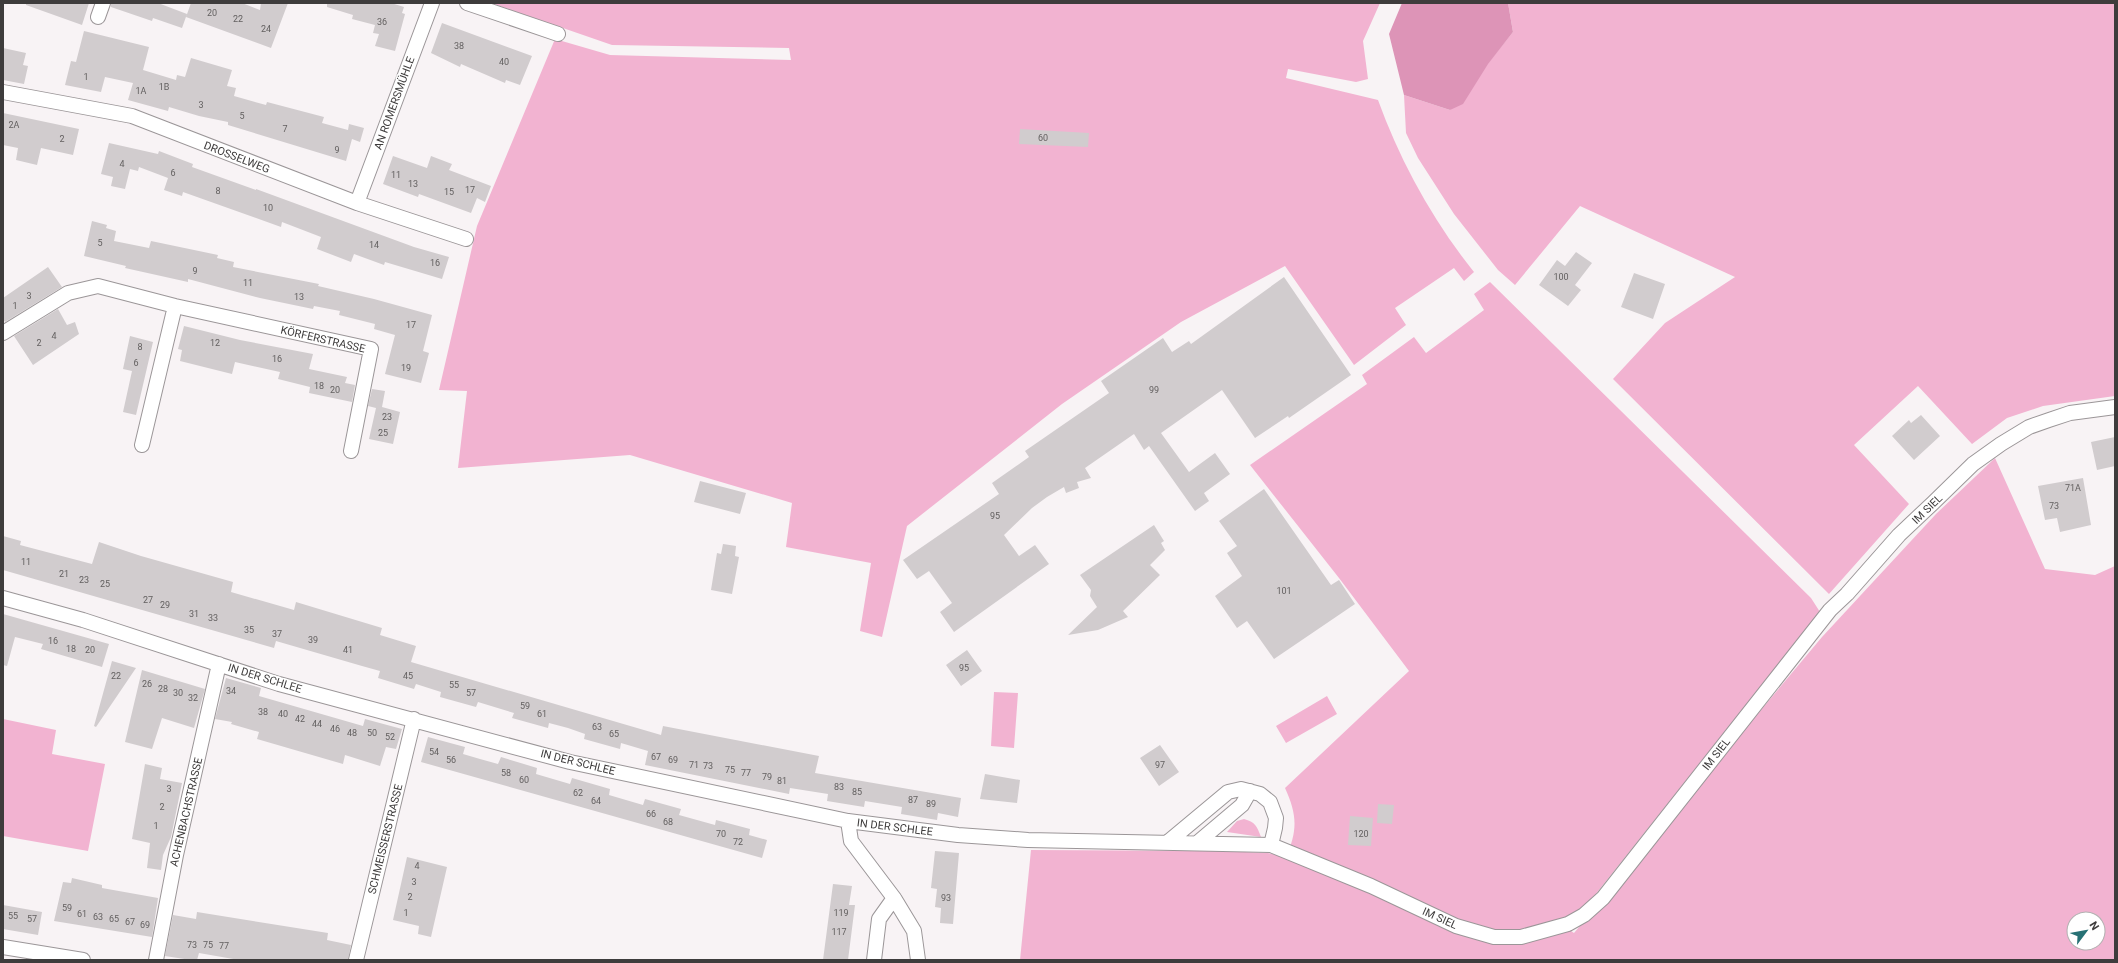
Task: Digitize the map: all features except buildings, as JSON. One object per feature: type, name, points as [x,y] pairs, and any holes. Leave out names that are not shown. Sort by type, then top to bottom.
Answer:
[{"type":"street","points":[[98,17],[103,3]]},
{"type":"street","name":"AN ROMERSMÜHLE","points":[[357,203],[432,3]]},
{"type":"street","points":[[468,3],[558,34]]},
{"type":"street","name":"DROSSELWEG","points":[[3,92],[132,116],[357,203],[466,239]]},
{"type":"street","name":"KÖRFERSTRASSE","points":[[3,333],[68,293],[98,286],[175,306],[371,349],[350,451]]},
{"type":"street","points":[[142,445],[175,306]]},
{"type":"street","name":"IM SIEL","points":[[1271,845],[1371,886],[1456,926],[1494,937],[1520,937],[1568,924],[1584,915],[1603,898],[1830,610],[1847,594],[1899,535],[1958,479],[2001,444],[2029,427],[2070,413],[2115,407]]},
{"type":"street","name":"IN DER SCHLEE","points":[[3,598],[83,620],[279,684],[570,762],[848,821],[958,835],[1028,840],[1197,842],[1271,845]]},
{"type":"street","name":"ACHENBACHSTRASSE","points":[[156,960],[176,856],[219,664]]},
{"type":"street","name":"SCHMEISSERSTRASSE","points":[[356,960],[414,719]]},
{"type":"street","points":[[1168,842],[1228,792],[1241,789],[1260,794],[1270,802],[1276,818],[1271,845]]},
{"type":"street","points":[[1197,842],[1242,805],[1250,791]]},
{"type":"street","points":[[848,821],[851,841],[894,898],[914,931],[918,960]]},
{"type":"street","points":[[874,960],[879,919],[894,898]]},
{"type":"street","points":[[3,947],[83,960]]},
{"type":"shaded area","points":[[491,3],[1380,3],[1363,41],[1368,79],[1356,82],[1288,69],[1286,78],[1378,100],[1407,168],[1419,190],[1445,232],[1474,272],[1464,281],[1454,268],[1395,308],[1406,325],[1354,365],[1285,266],[1181,322],[1062,404],[907,526],[882,637],[860,631],[871,563],[786,547],[792,503],[630,455],[458,468],[467,391],[439,390],[477,226],[555,39],[610,55],[791,60],[789,48],[612,45]]},
{"type":"shaded area","points":[[1402,3],[1508,3],[1513,32],[1488,64],[1463,104],[1450,110],[1404,95],[1389,34]]},
{"type":"shaded area","points":[[1508,3],[2115,3],[2115,396],[2043,406],[2007,418],[1972,444],[1918,386],[1854,445],[1909,504],[1829,594],[1613,379],[1665,323],[1735,277],[1580,206],[1515,285],[1498,270],[1454,214],[1418,158],[1406,133],[1404,95],[1450,110],[1513,32]]},
{"type":"shaded area","points":[[1490,282],[1811,598],[1820,612],[1568,929],[1574,933],[1822,637],[1936,514],[1995,458],[2045,569],[2095,575],[2115,566],[2115,960],[1020,960],[1031,850],[1222,851],[1268,853],[1286,857],[1293,838],[1294,814],[1285,788],[1409,671],[1339,578],[1250,465],[1367,384],[1362,375],[1414,337],[1426,353],[1484,310],[1474,294]]},
{"type":"shaded area","points":[[994,692],[1018,693],[1014,748],[991,746]]},
{"type":"shaded area","points":[[1327,696],[1337,714],[1286,743],[1276,726]]},
{"type":"shaded area","points":[[3,719],[56,730],[52,754],[105,764],[88,851],[3,836]]},
{"type":"shaded area","points":[[1244,819],[1255,825],[1261,837],[1227,832],[1237,821]]}]
